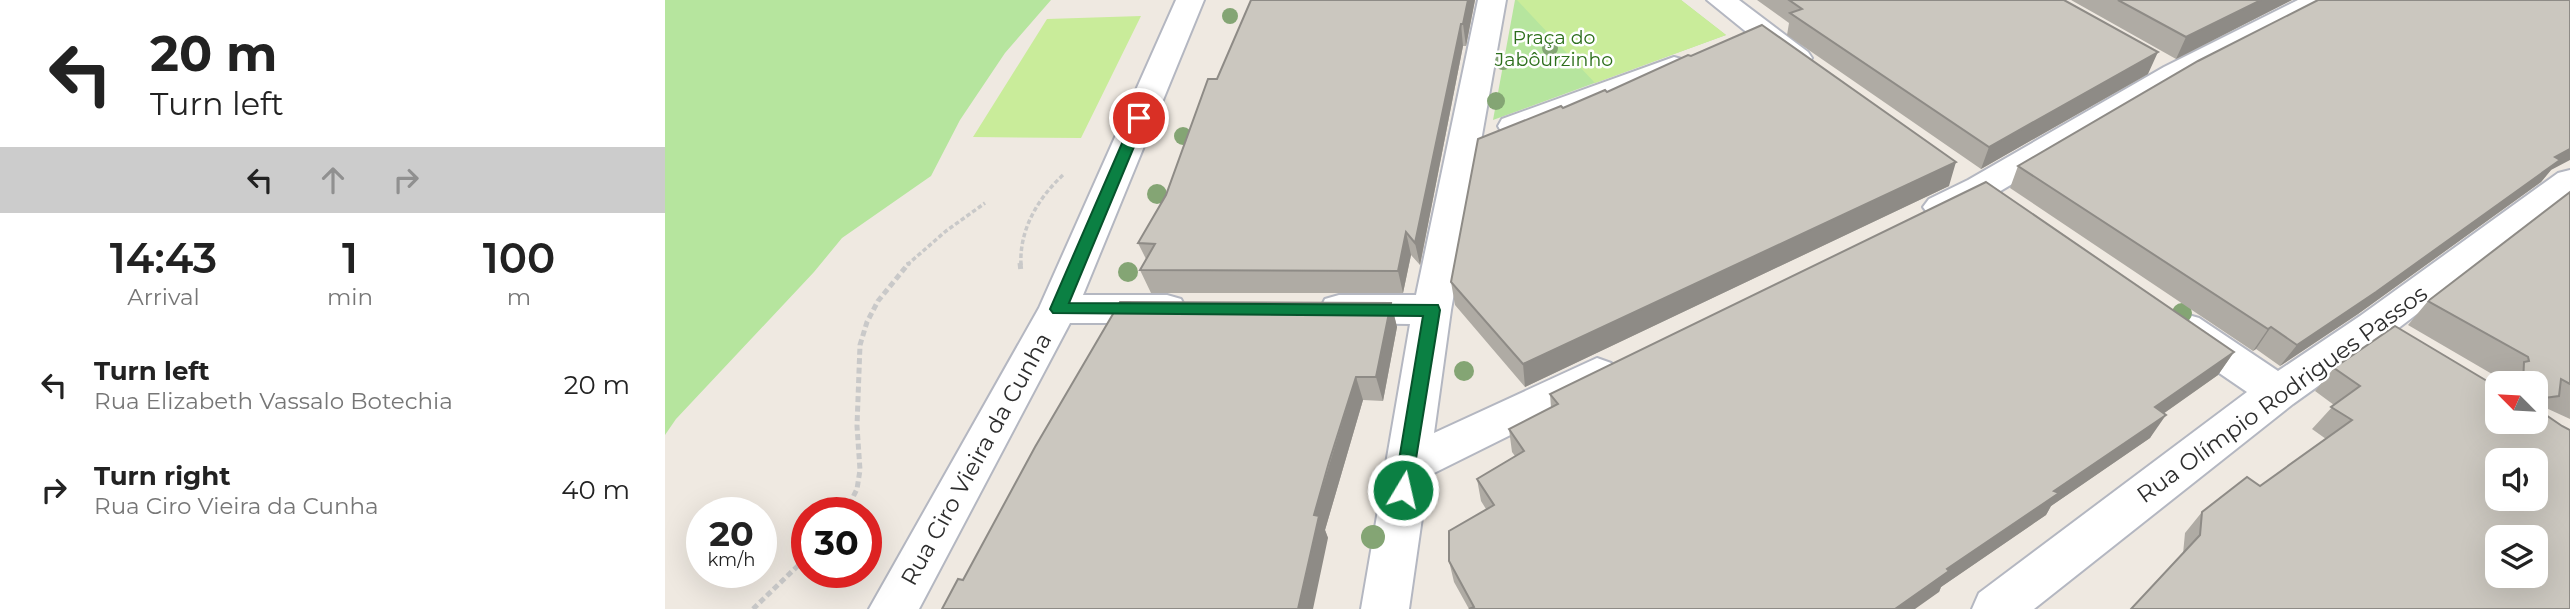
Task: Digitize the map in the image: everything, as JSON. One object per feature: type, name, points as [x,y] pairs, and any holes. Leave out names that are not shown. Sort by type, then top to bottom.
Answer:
[{"type":"street","name":"Rua Ciro Vieira da Cunha","points":[[893,609],[1058,309],[1189,0]]},
{"type":"street","points":[[1385,609],[1432,310],[1492,0]]},
{"type":"street","points":[[1721,0],[1748,38],[1827,79]]},
{"type":"street","points":[[1905,224],[1980,188],[2164,67],[2320,0]]},
{"type":"street","points":[[1466,144],[1697,57]]},
{"type":"street","points":[[1947,164],[2014,211]]},
{"type":"street","name":"Rua Olímpio Rodrigues Passos","points":[[1996,609],[2278,392],[2391,336],[2569,184]]},
{"type":"street","points":[[1058,309],[1197,309]]},
{"type":"street","points":[[1307,309],[1432,310]]},
{"type":"street","points":[[2164,314],[2278,392]]},
{"type":"street","points":[[1407,466],[1631,357]]},
{"type":"path","points":[[853,497],[860,484],[861,459],[857,421],[860,347],[867,323],[881,296],[918,254],[942,233],[985,204]]},
{"type":"path","points":[[753,609],[791,572]]},
{"type":"green space","points":[[665,0],[1051,0],[1005,53],[960,120],[931,176],[842,238],[814,272],[676,419],[665,435]]},
{"type":"green space","name":"Praça do Jabôurzinho","points":[[1515,0],[1681,0],[1726,35],[1493,120]]},
{"type":"green space","name":"Praça do Jabôurzinho","points":[[1517,0],[1681,0],[1726,35],[1595,83]]},
{"type":"green space","points":[[1141,16],[1081,138],[973,137],[1047,19]]},
{"type":"building","points":[[1251,0],[1468,0],[1415,243],[1406,232],[1398,271],[1140,270],[1155,244],[1138,243],[1166,195],[1208,79],[1217,79]]},
{"type":"building","points":[[1789,0],[2064,0],[2158,52],[1989,147],[1790,13],[1802,9]]},
{"type":"building","points":[[2118,0],[2261,0],[2186,37]]},
{"type":"building","points":[[2318,0],[2570,0],[2570,149],[2555,157],[2560,160],[2376,292],[2297,345],[2271,327],[2268,329],[2018,166],[2198,61]]},
{"type":"building","points":[[1762,25],[1956,162],[1523,364],[1451,282],[1478,139],[1561,106],[1563,108],[1605,90],[1607,92]]},
{"type":"building","points":[[1986,182],[2234,352],[2155,407],[2166,415],[2054,491],[2059,493],[1947,569],[1949,571],[1895,609],[1469,609],[1474,607],[1449,561],[1449,531],[1494,505],[1477,479],[1524,451],[1509,429],[1558,404],[1550,394]]},
{"type":"building","points":[[2570,192],[2570,384],[2561,379],[2559,396],[2548,397],[2548,371],[2524,371],[2524,362],[2529,361],[2528,357],[2428,301]]},
{"type":"building","points":[[1120,302],[1391,303],[1376,377],[1356,377],[1329,462],[1314,515],[1319,516],[1298,609],[942,609],[958,579],[963,580],[1035,447]]},
{"type":"building","points":[[2395,326],[2485,380],[2485,434],[2548,434],[2548,416],[2570,430],[2570,609],[2131,609],[2200,535],[2202,512],[2247,477],[2260,486],[2352,420],[2331,407],[2360,386],[2334,368]]},
{"type":"route","points":[[1139,118],[1058,309],[1432,310],[1403,490]]}]
